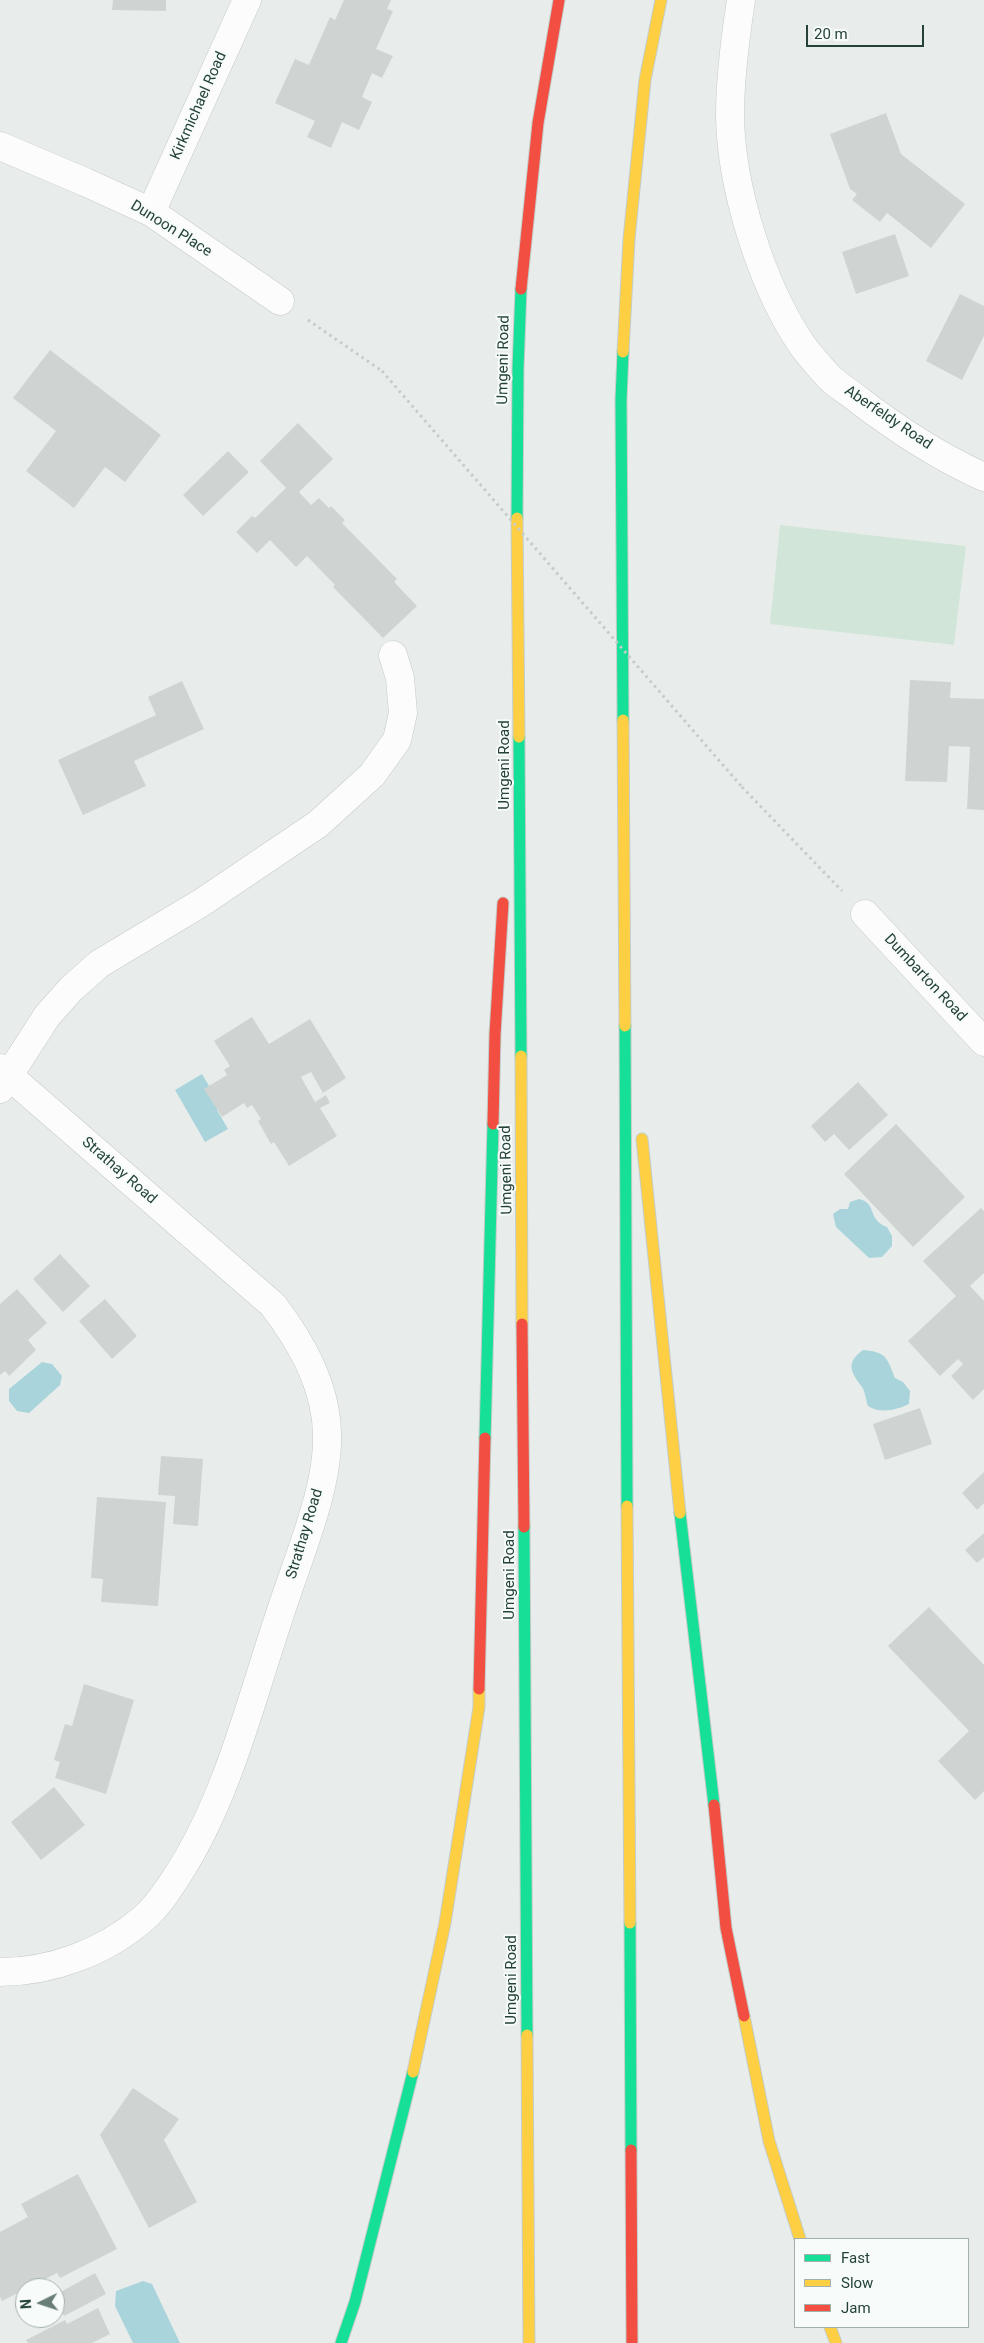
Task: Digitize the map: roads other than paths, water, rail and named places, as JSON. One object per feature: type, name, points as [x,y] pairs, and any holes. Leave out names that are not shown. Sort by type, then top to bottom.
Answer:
[{"type":"highway","name":"Umgeni Road","points":[[529,2343],[519,638],[519,331],[529,185],[551,38],[559,0]]},
{"type":"highway","points":[[632,2343],[626,973],[621,400],[629,239],[644,80],[661,0]]},
{"type":"highway","points":[[508,826],[519,638]]},
{"type":"highway","points":[[341,2343],[354,2302],[413,2072],[445,1923],[479,1707],[495,1034],[504,895]]},
{"type":"highway","points":[[626,973],[638,1091]]},
{"type":"highway","points":[[641,1130],[686,1583],[712,1785],[726,1928],[768,2141],[800,2238]]},
{"type":"highway","points":[[830,2328],[836,2343]]},
{"type":"street","name":"Kirkmichael Road","points":[[151,212],[247,0]]},
{"type":"street","name":"Aberfeldy Road","points":[[741,0],[733,50],[730,118],[737,177],[751,234],[771,286],[800,342],[830,378],[881,418],[965,468],[984,477]]},
{"type":"street","name":"Dunoon Place","points":[[0,146],[151,212],[280,301]]},
{"type":"street","points":[[3,1077],[47,1016],[71,989],[99,964],[201,903],[318,824],[372,775],[398,740],[403,712],[400,678],[394,655]]},
{"type":"street","name":"Dumbarton Road","points":[[865,914],[984,1042]]},
{"type":"street","name":"Strathay Road","points":[[0,1972],[25,1972],[71,1960],[114,1939],[145,1918],[167,1891],[192,1853],[219,1797],[316,1505],[328,1441],[323,1401],[312,1367],[293,1332],[273,1305],[3,1077]]},
{"type":"water","points":[[202,1074],[221,1106],[217,1110],[228,1129],[205,1142],[175,1090]]},
{"type":"water","points":[[859,1199],[868,1204],[876,1220],[887,1227],[892,1236],[892,1246],[882,1257],[869,1258],[836,1227],[833,1214],[840,1209],[848,1209],[850,1202]]},
{"type":"water","points":[[863,1350],[877,1352],[885,1357],[895,1378],[903,1382],[910,1391],[909,1404],[888,1410],[878,1410],[868,1406],[863,1389],[855,1377],[852,1368],[854,1359]]},
{"type":"water","points":[[42,1362],[52,1364],[62,1376],[60,1385],[29,1413],[17,1411],[9,1401],[9,1389]]},
{"type":"water","points":[[143,2281],[152,2284],[180,2343],[133,2343],[115,2306],[116,2291]]}]
